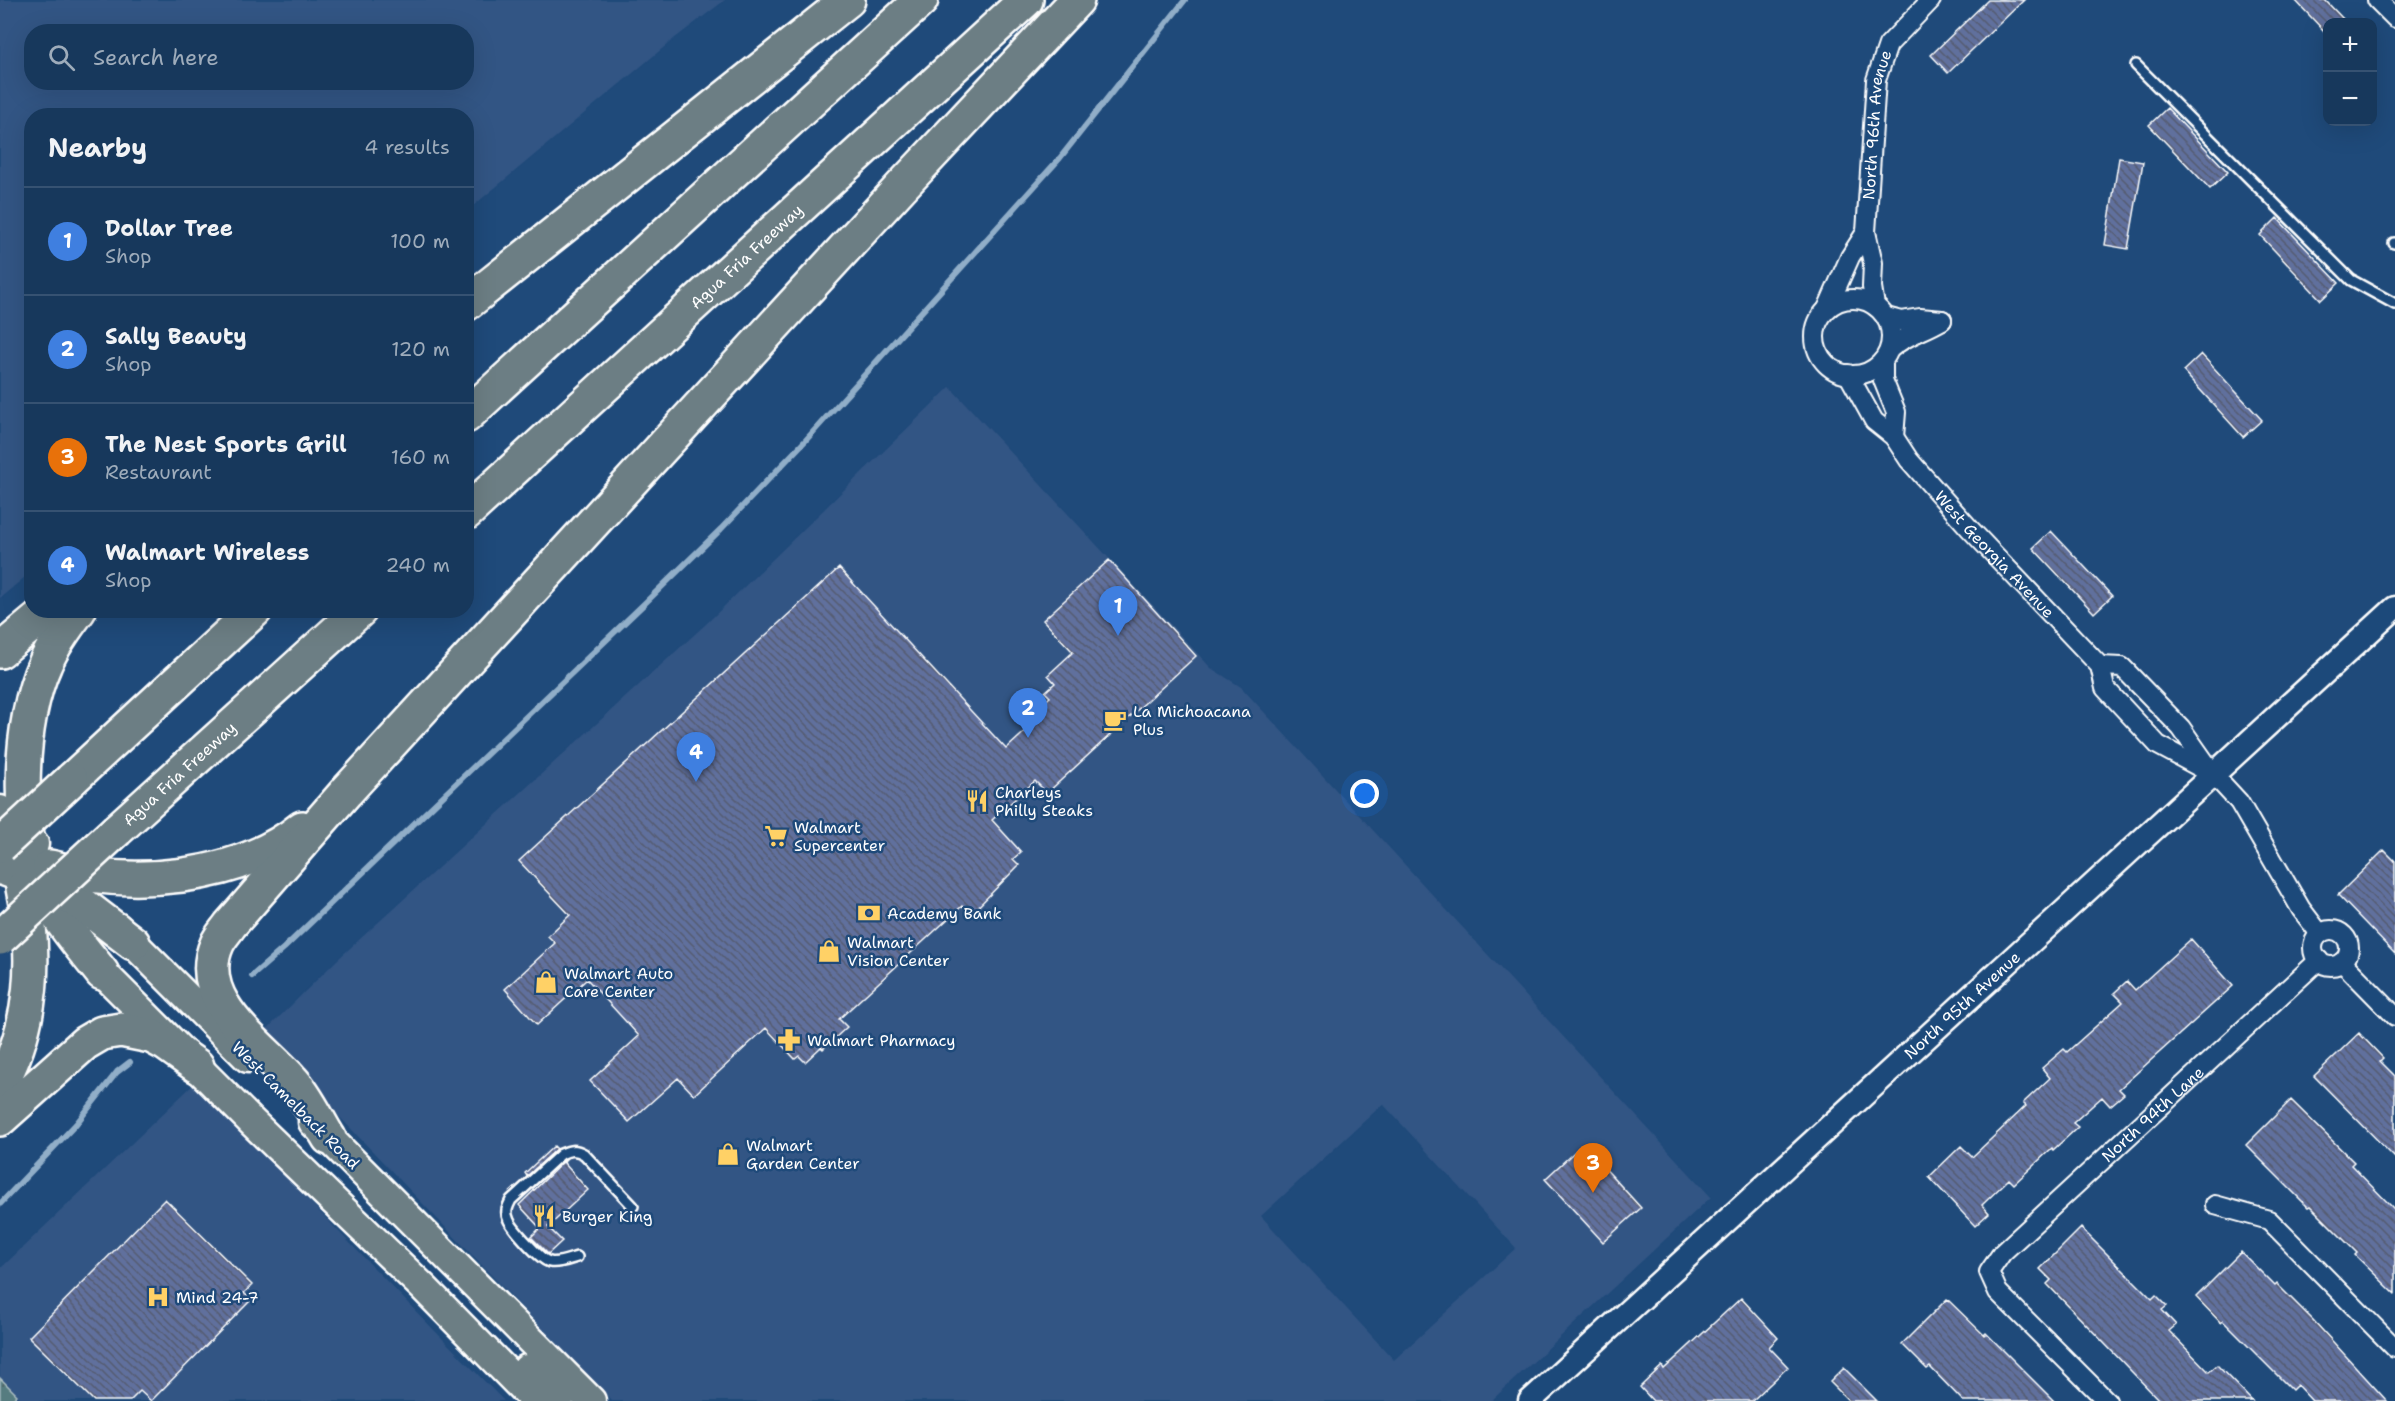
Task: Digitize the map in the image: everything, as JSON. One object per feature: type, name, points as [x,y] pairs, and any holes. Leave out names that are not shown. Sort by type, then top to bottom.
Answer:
[{"type":"highway","points":[[474,298],[848,0]]},
{"type":"highway","points":[[474,409],[921,0]]},
{"type":"highway","name":"Agua Fria Freeway","points":[[474,506],[1026,0]]},
{"type":"highway","points":[[329,1138],[294,1081],[224,1009],[213,981],[212,960],[217,943],[230,925],[346,792],[902,186],[1077,0]]},
{"type":"highway","points":[[0,651],[39,618]]},
{"type":"highway","points":[[0,1085],[9,1070],[28,1004],[31,936],[20,865],[25,814],[24,747],[28,717],[45,663],[73,618]]},
{"type":"highway","points":[[20,865],[71,780],[246,618]]},
{"type":"highway","name":"Agua Fria Freeway","points":[[0,938],[351,618]]},
{"type":"highway","points":[[20,865],[134,878],[217,869],[265,852],[297,832],[346,792]]},
{"type":"highway","points":[[0,825],[20,865],[102,973]]},
{"type":"highway","points":[[20,865],[86,907],[133,942]]},
{"type":"highway","points":[[0,1119],[85,1043],[102,1034],[121,1030],[151,1036],[197,1066]]},
{"type":"main road","points":[[0,810],[20,865]]},
{"type":"main road","name":"West Camelback Road","points":[[133,942],[591,1401]]},
{"type":"main road","points":[[102,973],[399,1264],[535,1401]]},
{"type":"main road","points":[[399,1264],[465,1307],[559,1401]]},
{"type":"street","name":"North 96th Avenue","points":[[1881,311],[1872,287],[1873,263],[1866,232],[1876,80],[1888,45],[1931,0]]},
{"type":"street","points":[[2377,0],[2395,18]]},
{"type":"street","name":"North 96th Avenue","points":[[1827,309],[1850,257],[1866,232]]},
{"type":"street","points":[[1860,299],[1881,311],[1901,321],[1920,318],[1942,320],[1925,331],[1901,339],[1873,369],[1861,374],[1836,371],[1827,364],[1816,342],[1816,330],[1827,309],[1837,302],[1860,299]]},
{"type":"street","points":[[1881,311],[1892,336],[1886,355],[1883,380],[1896,412],[1894,437]]},
{"type":"street","name":"West Georgia Avenue","points":[[1848,374],[1874,421],[1894,437],[1909,460],[1970,529],[2100,666],[2105,688],[2158,745],[2214,775]]},
{"type":"street","name":"North 95th Avenue","points":[[1530,1401],[2395,608]]},
{"type":"street","name":"West Georgia Avenue","points":[[2100,666],[2122,667],[2181,728],[2214,775],[2239,802],[2301,909],[2320,934]]},
{"type":"street","points":[[2331,930],[2342,933],[2346,937],[2348,953],[2342,962],[2327,965],[2319,960],[2314,946],[2320,934],[2331,930]]},
{"type":"street","name":"North 94th Lane","points":[[2108,1401],[1998,1292],[1989,1272],[2011,1245],[2319,960]]},
{"type":"street","points":[[2342,962],[2395,1016]]},
{"type":"street","points":[[2215,1205],[2269,1220],[2395,1348]]},
{"type":"lane","points":[[2136,65],[2351,280],[2395,304]]},
{"type":"lane","points":[[578,1257],[551,1263],[543,1259],[511,1225],[507,1217],[507,1209],[511,1200],[561,1154],[570,1150],[584,1154],[633,1206]]},
{"type":"shaded area","points":[[0,0],[725,0],[675,38],[474,205],[474,108],[24,108],[24,578],[0,598]]},
{"type":"shaded area","points":[[950,387],[1211,668],[1241,687],[1711,1197],[1491,1401],[612,1401],[261,1035],[337,960],[706,624]],"holes":[[[1383,1104],[1516,1248],[1394,1360],[1261,1216]]]},
{"type":"shaded area","points":[[195,1083],[504,1401],[23,1401],[0,1378],[0,1269]]},
{"type":"green space","points":[[0,1378],[17,1395],[11,1401],[0,1401]]},
{"type":"building","points":[[1988,0],[2024,0],[1948,73],[1931,55]]},
{"type":"building","points":[[2295,0],[2325,0],[2342,18],[2323,18],[2323,30]]},
{"type":"building","points":[[2167,108],[2228,172],[2210,189],[2149,125]]},
{"type":"building","points":[[2119,158],[2143,162],[2128,249],[2105,245]]},
{"type":"building","points":[[2277,218],[2339,283],[2321,300],[2260,235]]},
{"type":"building","points":[[2201,354],[2262,420],[2243,437],[2183,371]]},
{"type":"building","points":[[2051,531],[2112,596],[2094,613],[2033,548]]},
{"type":"building","name":"Walmart Supercenter","points":[[1109,560],[1196,656],[1047,793],[1035,781],[992,820],[1021,852],[1013,859],[1019,865],[970,915],[962,906],[839,1019],[847,1027],[805,1062],[799,1056],[795,1059],[766,1028],[694,1095],[678,1078],[629,1122],[590,1081],[639,1036],[587,979],[537,1025],[505,989],[555,943],[548,936],[570,915],[519,861],[839,568],[1006,749],[1044,714],[1038,708],[1050,697],[1045,692],[1055,683],[1048,675],[1073,652],[1043,620]]},
{"type":"building","points":[[2384,850],[2395,861],[2395,954],[2338,895]]},
{"type":"building","points":[[2191,939],[2233,986],[2119,1089],[2124,1094],[2110,1106],[2102,1097],[2073,1123],[2078,1127],[2053,1150],[2052,1148],[2014,1184],[2009,1179],[1982,1205],[1989,1213],[1975,1226],[1929,1177],[1961,1146],[1972,1157],[2026,1106],[2023,1103],[2050,1078],[2042,1068],[2064,1049],[2067,1052],[2123,1002],[2114,993],[2127,981],[2135,990]]},
{"type":"building","points":[[2359,1033],[2383,1058],[2380,1061],[2395,1076],[2395,1158],[2314,1076]]},
{"type":"building","points":[[2291,1100],[2354,1162],[2351,1165],[2395,1210],[2395,1294],[2310,1206],[2308,1207],[2246,1145]]},
{"type":"building","points":[[1583,1144],[1641,1208],[1603,1242],[1545,1179]]},
{"type":"building","points":[[554,1146],[557,1149],[527,1176],[525,1173]]},
{"type":"building","name":"Burger King","points":[[566,1159],[564,1163],[588,1190],[548,1227],[562,1241],[548,1254],[531,1237],[540,1228],[519,1205]]},
{"type":"building","name":"Mind 24-7","points":[[165,1199],[252,1285],[244,1293],[251,1300],[151,1401],[140,1391],[130,1401],[94,1401],[29,1337]]},
{"type":"building","points":[[2081,1228],[2152,1299],[2156,1295],[2167,1306],[2162,1310],[2176,1325],[2169,1331],[2209,1372],[2217,1365],[2252,1401],[2160,1401],[2047,1284],[2051,1280],[2040,1269]]},
{"type":"building","points":[[2241,1252],[2313,1320],[2387,1401],[2312,1401],[2297,1385],[2292,1390],[2223,1321],[2221,1323],[2196,1297]]},
{"type":"building","points":[[1741,1298],[1778,1338],[1769,1347],[1788,1367],[1752,1401],[1653,1401],[1640,1387],[1662,1366],[1664,1369]]},
{"type":"building","points":[[1947,1299],[1984,1335],[1986,1333],[2054,1401],[1963,1401],[1930,1367],[1927,1369],[1902,1344]]},
{"type":"building","points":[[1844,1368],[1877,1401],[1849,1401],[1830,1382]]},
{"type":"waterway","points":[[252,976],[284,948],[721,529],[805,441],[1060,158],[1185,0]]},
{"type":"waterway","points":[[0,1204],[76,1124],[117,1072],[130,1062]]},
{"type":"place","name":"Dollar Tree","points":[[1118,636]]},
{"type":"place","name":"La Michoacana Plus","points":[[1115,720]]},
{"type":"place","name":"Sally Beauty","points":[[1028,738]]},
{"type":"place","name":"Walmart Wireless","points":[[696,782]]},
{"type":"place","name":"Charleys Philly Steaks","points":[[977,801]]},
{"type":"place","name":"Walmart Supercenter","points":[[776,836]]},
{"type":"place","name":"Academy Bank","points":[[869,913]]},
{"type":"place","name":"Walmart Vision Center","points":[[829,951]]},
{"type":"place","name":"Walmart Auto Care Center","points":[[546,982]]},
{"type":"place","name":"Walmart Pharmacy","points":[[789,1040]]},
{"type":"place","name":"Walmart Garden Center","points":[[728,1154]]},
{"type":"place","name":"The Nest Sports Grill","points":[[1593,1193]]},
{"type":"place","name":"Burger King","points":[[544,1216]]},
{"type":"place","name":"Mind 24-7","points":[[158,1297]]}]
